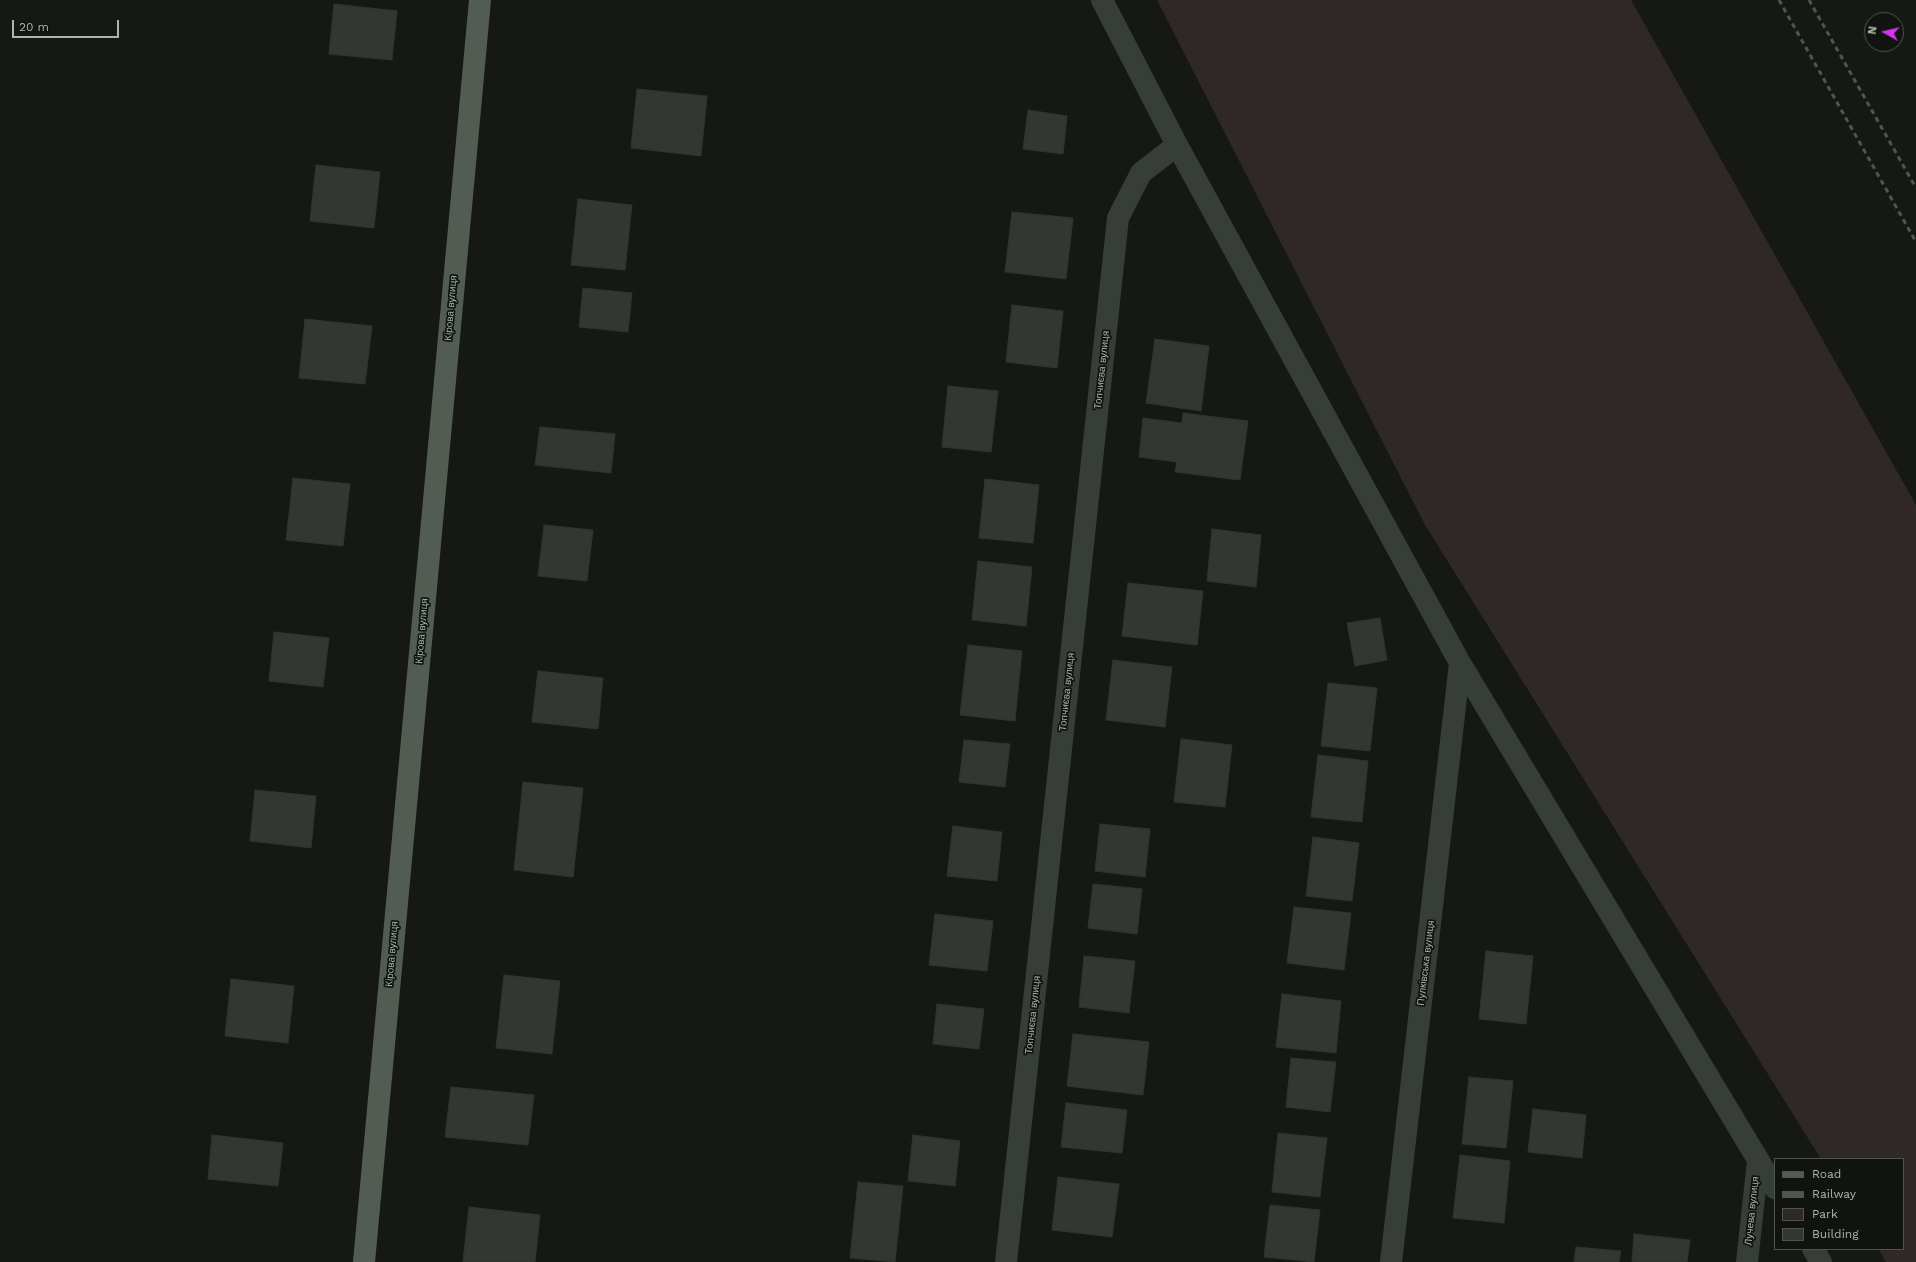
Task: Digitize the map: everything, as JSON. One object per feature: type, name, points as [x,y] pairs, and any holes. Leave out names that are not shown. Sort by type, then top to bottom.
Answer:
[{"type":"main road","name":"Кірова вулиця","points":[[364,1262],[480,0]]},
{"type":"street","points":[[1102,0],[1177,146],[1460,663],[1774,1186]]},
{"type":"street","name":"Топчиєва вулиця","points":[[1006,1262],[1118,218],[1141,173],[1177,146]]},
{"type":"street","name":"Пулківська вулиця","points":[[1391,1262],[1460,663]]},
{"type":"street","name":"Лучева вулиця","points":[[1746,1262],[1758,1161]]},
{"type":"street","points":[[1814,1250],[1821,1262]]},
{"type":"green space","points":[[1157,0],[1631,0],[1916,505],[1916,1262],[1886,1262],[1879,1250],[1904,1250],[1904,1158],[1820,1158],[1425,525]]},
{"type":"building","points":[[334,4],[397,11],[392,60],[329,54]]},
{"type":"building","points":[[637,89],[707,96],[701,156],[631,148]]},
{"type":"building","points":[[1028,110],[1067,116],[1063,154],[1023,149]]},
{"type":"building","points":[[316,165],[380,172],[374,228],[310,221]]},
{"type":"building","points":[[578,199],[632,205],[625,270],[571,265]]},
{"type":"building","points":[[1012,212],[1073,218],[1066,279],[1005,272]]},
{"type":"building","points":[[583,288],[632,293],[628,332],[579,327]]},
{"type":"building","points":[[1012,305],[1063,311],[1057,368],[1006,362]]},
{"type":"building","points":[[305,319],[372,326],[365,384],[299,378]]},
{"type":"building","points":[[1155,339],[1209,346],[1201,411],[1146,403]]},
{"type":"building","points":[[948,386],[998,391],[991,452],[942,447]]},
{"type":"building","points":[[1183,413],[1248,421],[1240,480],[1175,472],[1177,462],[1139,457],[1143,418],[1182,423]]},
{"type":"building","points":[[540,427],[615,434],[611,473],[535,465]]},
{"type":"building","points":[[293,478],[350,484],[343,546],[286,540]]},
{"type":"building","points":[[985,479],[1039,485],[1033,543],[979,538]]},
{"type":"building","points":[[544,525],[593,530],[587,581],[538,576]]},
{"type":"building","points":[[1212,529],[1261,535],[1256,587],[1207,581]]},
{"type":"building","points":[[978,561],[1032,567],[1026,626],[972,620]]},
{"type":"building","points":[[1128,583],[1203,591],[1197,645],[1122,636]]},
{"type":"building","points":[[1380,618],[1387,660],[1355,666],[1347,623]]},
{"type":"building","points":[[274,632],[329,638],[323,687],[269,681]]},
{"type":"building","points":[[968,645],[1022,651],[1015,721],[960,715]]},
{"type":"building","points":[[1113,660],[1172,667],[1165,727],[1106,720]]},
{"type":"building","points":[[538,671],[603,678],[598,729],[532,722]]},
{"type":"building","points":[[1328,683],[1377,688],[1370,751],[1321,746]]},
{"type":"building","points":[[1181,739],[1232,745],[1225,807],[1174,802]]},
{"type":"building","points":[[964,740],[1010,744],[1005,787],[959,782]]},
{"type":"building","points":[[1318,755],[1368,761],[1362,822],[1311,817]]},
{"type":"building","points":[[523,782],[583,788],[573,877],[514,870]]},
{"type":"building","points":[[255,790],[316,796],[311,848],[250,841]]},
{"type":"building","points":[[1100,824],[1150,829],[1145,877],[1095,871]]},
{"type":"building","points":[[953,826],[1002,832],[997,881],[947,876]]},
{"type":"building","points":[[1313,837],[1359,843],[1352,901],[1306,896]]},
{"type":"building","points":[[1093,884],[1142,889],[1137,934],[1088,928]]},
{"type":"building","points":[[1294,907],[1351,913],[1344,970],[1287,963]]},
{"type":"building","points":[[935,914],[993,921],[987,971],[929,965]]},
{"type":"building","points":[[1486,951],[1533,956],[1526,1024],[1479,1019]]},
{"type":"building","points":[[1084,956],[1135,961],[1129,1013],[1079,1007]]},
{"type":"building","points":[[504,975],[560,981],[552,1054],[496,1048]]},
{"type":"building","points":[[231,979],[294,986],[288,1043],[225,1036]]},
{"type":"building","points":[[1282,994],[1341,1001],[1336,1053],[1276,1047]]},
{"type":"building","points":[[937,1004],[984,1009],[979,1049],[933,1044]]},
{"type":"building","points":[[1073,1034],[1149,1042],[1143,1095],[1067,1086]]},
{"type":"building","points":[[1291,1058],[1336,1062],[1330,1112],[1286,1107]]},
{"type":"building","points":[[1469,1077],[1513,1081],[1506,1148],[1462,1144]]},
{"type":"building","points":[[451,1087],[534,1095],[528,1145],[445,1137]]},
{"type":"building","points":[[1066,1103],[1127,1110],[1122,1153],[1061,1147]]},
{"type":"building","points":[[1533,1109],[1586,1115],[1582,1158],[1528,1152]]},
{"type":"building","points":[[1278,1133],[1327,1138],[1320,1197],[1272,1192]]},
{"type":"building","points":[[212,1135],[283,1143],[278,1186],[208,1179]]},
{"type":"building","points":[[913,1135],[960,1141],[955,1186],[908,1181]]},
{"type":"building","points":[[1460,1155],[1510,1161],[1504,1223],[1453,1218]]},
{"type":"building","points":[[1058,1177],[1119,1184],[1112,1237],[1052,1230]]},
{"type":"building","points":[[858,1182],[903,1186],[895,1262],[850,1258]]},
{"type":"building","points":[[1270,1205],[1320,1210],[1314,1262],[1264,1257]]},
{"type":"building","points":[[469,1207],[540,1215],[535,1262],[463,1262]]},
{"type":"building","points":[[1634,1234],[1690,1240],[1687,1262],[1632,1262]]},
{"type":"building","points":[[1576,1247],[1621,1251],[1619,1262],[1574,1262]]},
{"type":"railway","points":[[1779,0],[1916,242]]},
{"type":"railway","points":[[1809,0],[1916,188]]}]
